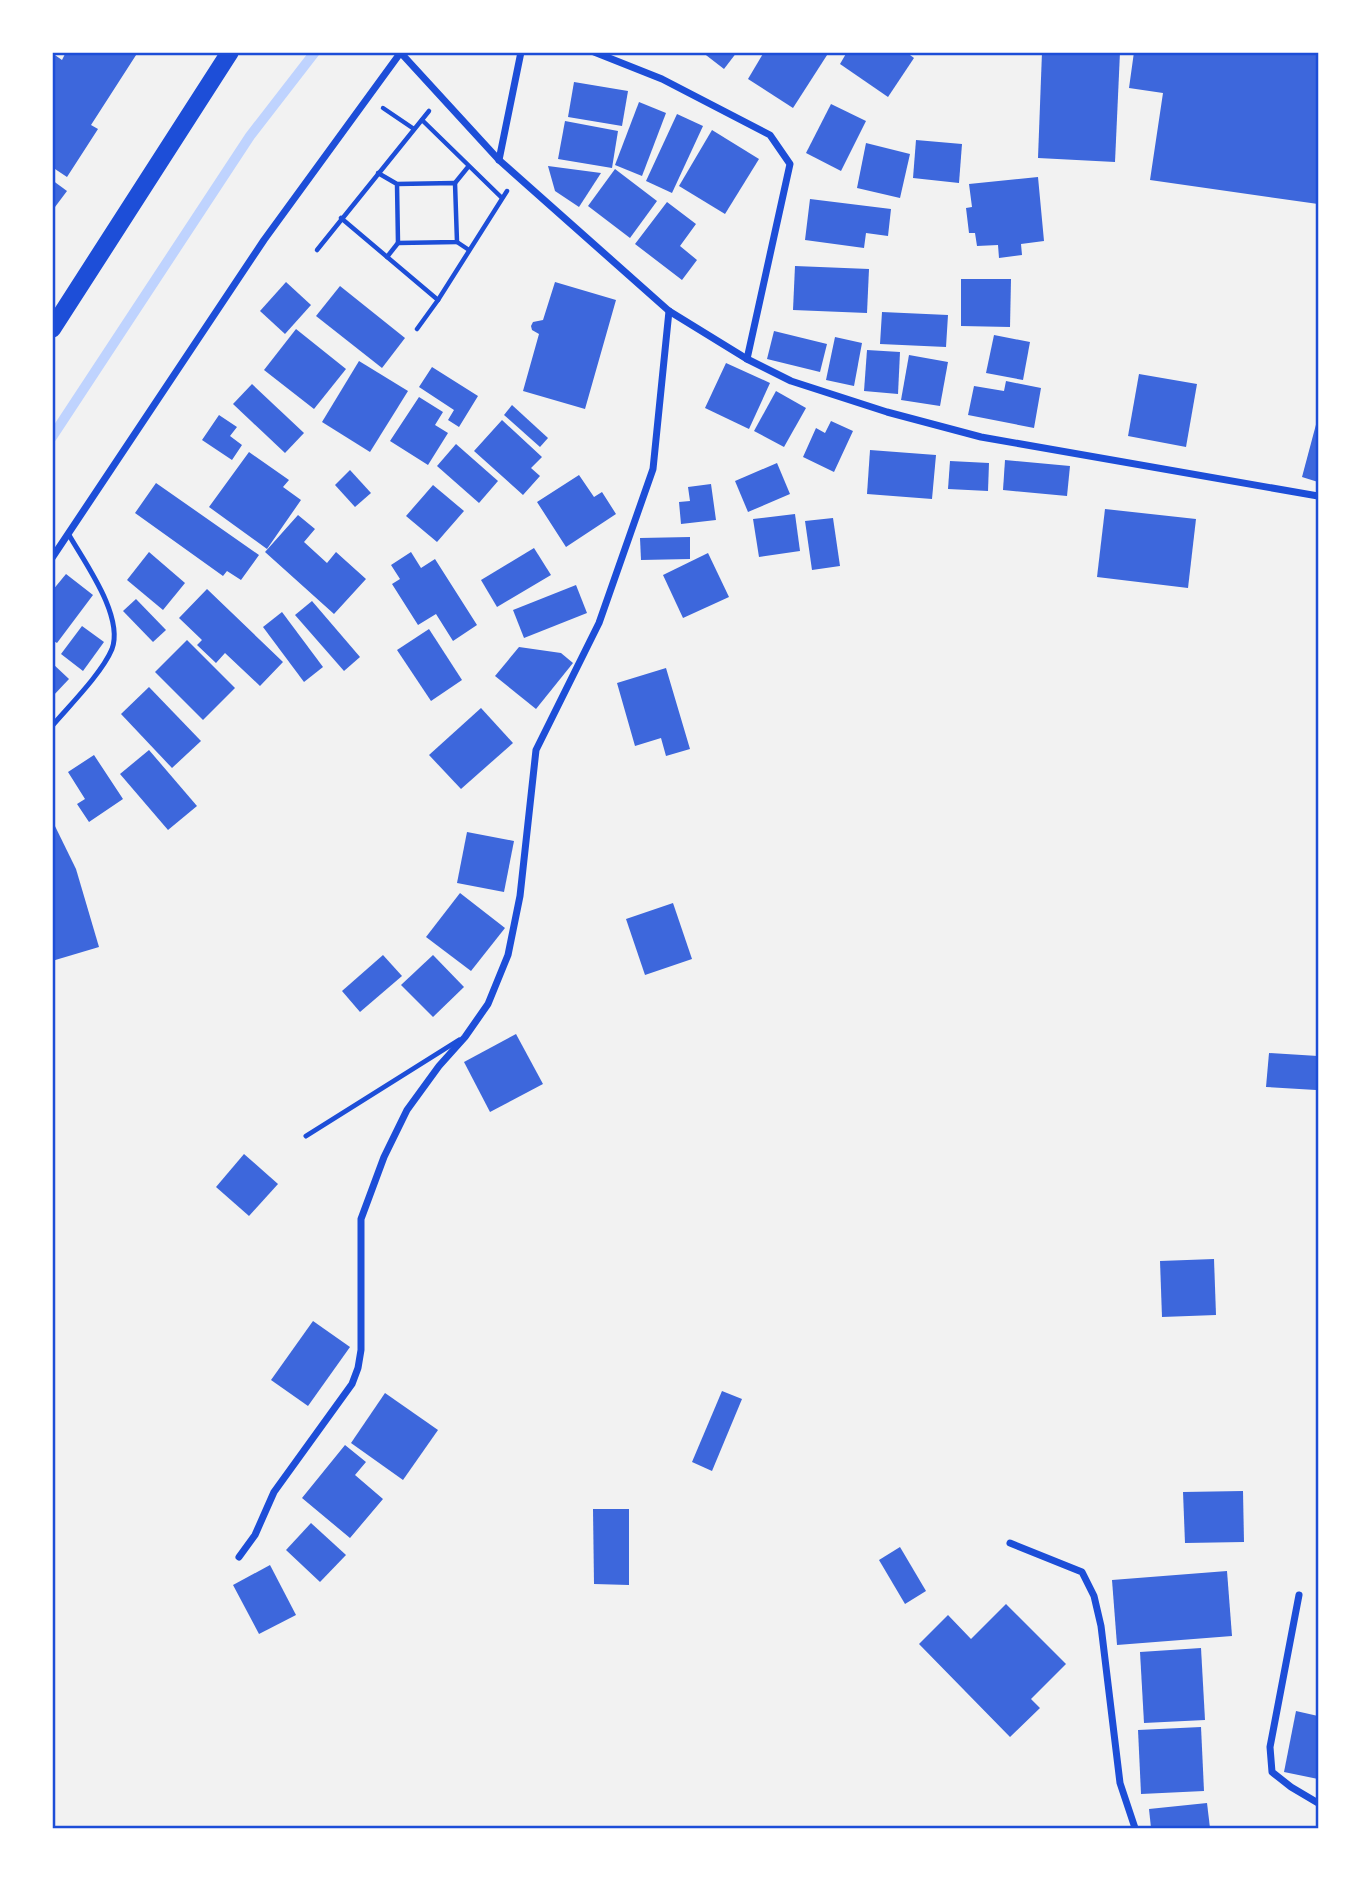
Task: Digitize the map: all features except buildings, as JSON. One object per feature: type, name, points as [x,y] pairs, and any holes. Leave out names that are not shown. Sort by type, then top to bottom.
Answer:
[{"type":"main road","points":[[52,329],[230,52]]},
{"type":"street","points":[[499,160],[522,52]]},
{"type":"street","points":[[594,52],[662,79],[770,135],[790,164],[747,359]]},
{"type":"street","points":[[52,558],[264,240],[400,53],[499,160],[669,311],[747,359],[791,381],[981,437],[1318,496]]},
{"type":"street","points":[[239,1557],[255,1535],[274,1492],[352,1384],[361,1350],[361,1219],[384,1157],[407,1110],[488,1004],[508,955],[520,896],[536,750],[598,623],[653,469],[669,311]]},
{"type":"street","points":[[1010,1543],[1082,1572],[1094,1596],[1101,1626],[1120,1783],[1135,1829]]},
{"type":"street","points":[[1299,1595],[1270,1747],[1272,1772],[1318,1803]]},
{"type":"lane","points":[[52,726],[105,661],[113,646],[115,629],[107,604],[69,535]]},
{"type":"lane","points":[[306,1136],[465,1037]]},
{"type":"path","points":[[369,98],[414,129]]},
{"type":"path","points":[[317,250],[428,112]]},
{"type":"path","points":[[422,120],[502,198]]},
{"type":"path","points":[[457,242],[455,183],[468,167]]},
{"type":"path","points":[[378,173],[397,184],[455,183]]},
{"type":"path","points":[[387,257],[398,243],[397,184]]},
{"type":"path","points":[[416,330],[506,192]]},
{"type":"path","points":[[341,218],[438,300]]},
{"type":"path","points":[[398,243],[457,242],[470,250]]},
{"type":"waterway","points":[[52,437],[250,136],[315,52]]}]
